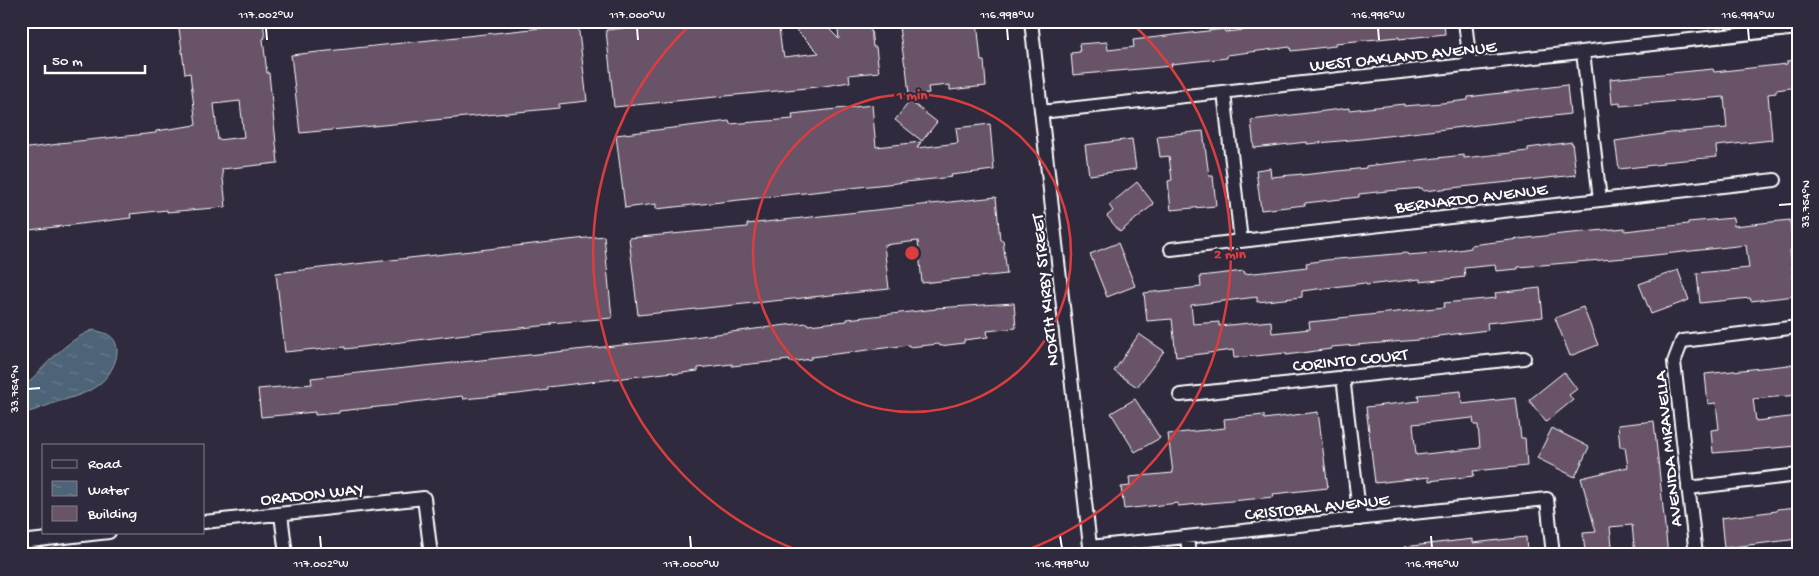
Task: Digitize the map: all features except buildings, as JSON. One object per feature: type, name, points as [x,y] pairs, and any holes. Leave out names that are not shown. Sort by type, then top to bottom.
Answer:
[{"type":"street","name":"NORTH KIRBY STREET","points":[[1031,21],[1090,551]]},
{"type":"street","points":[[1465,21],[1470,65]]},
{"type":"street","name":"WEST OAKLAND AVENUE","points":[[1041,112],[1798,28]]},
{"type":"street","points":[[1583,52],[1600,200]]},
{"type":"street","points":[[1224,92],[1241,241]]},
{"type":"street","name":"BERNARDO AVENUE","points":[[1171,249],[1775,180]]},
{"type":"street","name":"AVENIDA MIRAVELLA","points":[[1696,555],[1674,362],[1682,341],[1798,327]]},
{"type":"street","name":"CORINTO COURT","points":[[1180,395],[1524,358]]},
{"type":"street","points":[[1343,377],[1360,519]]},
{"type":"street","points":[[1688,488],[1798,475]]},
{"type":"street","name":"ORADON WAY","points":[[205,522],[424,498],[431,555]]},
{"type":"street","name":"CRISTOBAL AVENUE","points":[[1090,551],[1187,537],[1547,499],[1553,555]]},
{"type":"street","points":[[281,514],[286,555]]},
{"type":"street","points":[[21,542],[92,534]]},
{"type":"street","points":[[1187,537],[1189,555]]},
{"type":"water","points":[[93,330],[110,336],[116,345],[115,362],[105,379],[92,389],[78,395],[21,413],[21,388],[65,347],[83,334]]}]
